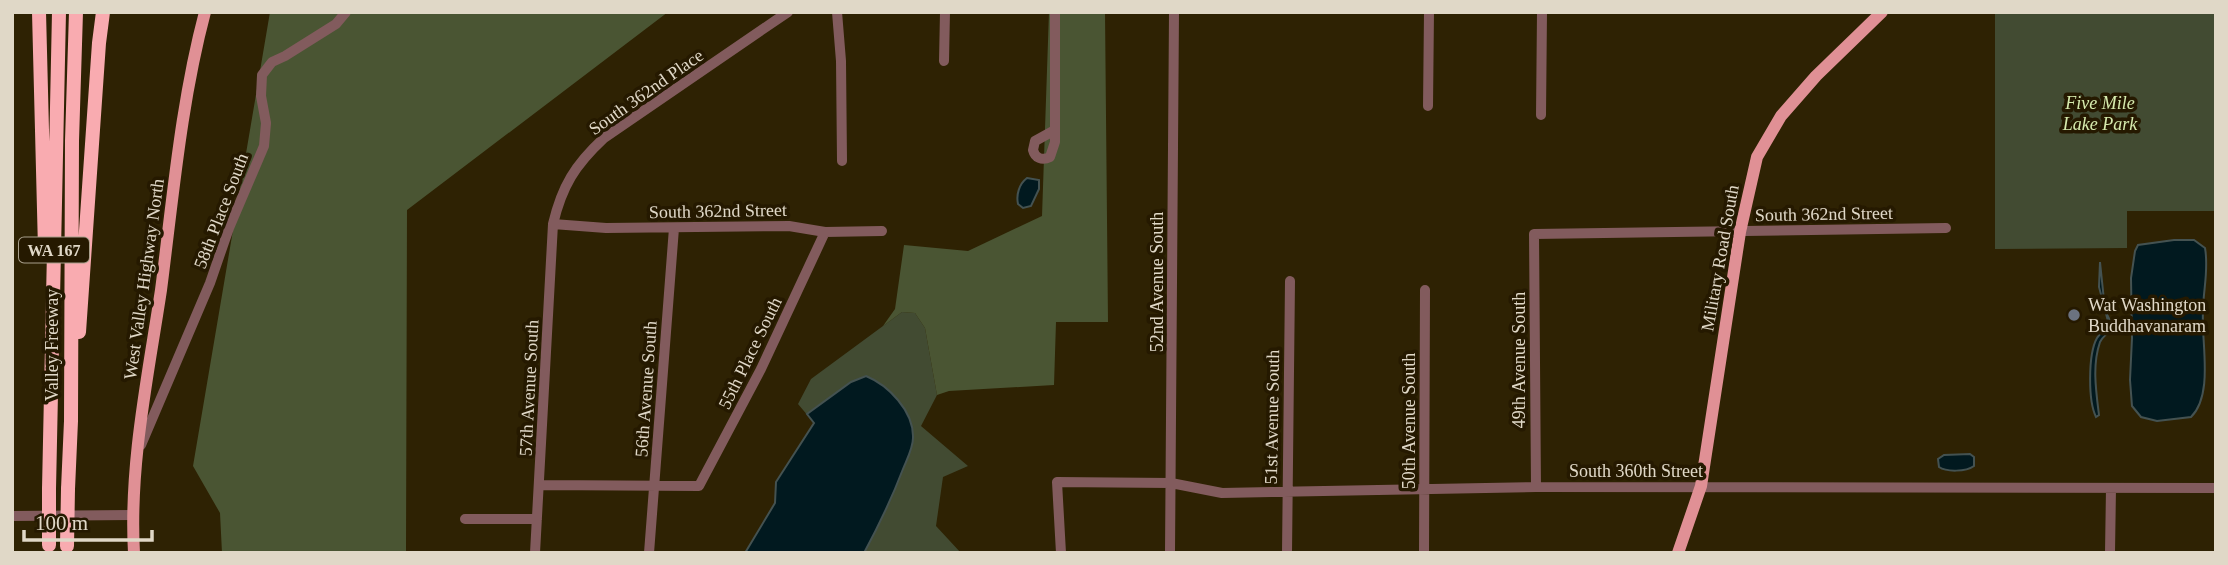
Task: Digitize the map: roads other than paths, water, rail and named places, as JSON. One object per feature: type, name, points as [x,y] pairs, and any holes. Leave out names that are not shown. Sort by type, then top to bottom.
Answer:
[{"type":"highway","points":[[40,12],[51,414]]},
{"type":"highway","name":"Valley Freeway","points":[[49,549],[58,12]]},
{"type":"highway","name":"Valley Freeway","points":[[67,549],[76,12]]},
{"type":"highway","points":[[71,421],[103,12]]},
{"type":"main road","name":"West Valley Highway North","points":[[134,553],[132,515],[138,452],[187,101],[205,12]]},
{"type":"main road","name":"Military Road South","points":[[1678,553],[1701,486],[1740,232],[1758,157],[1781,116],[1815,76],[1882,12]]},
{"type":"street","name":"58th Place South","points":[[138,452],[210,283],[229,228],[264,146],[266,123],[261,96],[262,75],[266,67],[336,24],[346,12]]},
{"type":"street","name":"South 362nd Place","points":[[553,224],[562,191],[584,156],[604,138],[788,12]]},
{"type":"street","points":[[837,12],[841,61],[842,160]]},
{"type":"street","points":[[944,61],[945,12]]},
{"type":"street","points":[[1055,12],[1055,130]]},
{"type":"street","name":"52nd Avenue South","points":[[1170,553],[1174,12]]},
{"type":"street","points":[[1428,106],[1429,12]]},
{"type":"street","points":[[1541,115],[1542,12]]},
{"type":"street","name":"South 362nd Street","points":[[553,224],[606,228],[789,226],[825,232],[882,231]]},
{"type":"street","name":"57th Avenue South","points":[[536,553],[553,224]]},
{"type":"street","name":"56th Avenue South","points":[[649,553],[674,228]]},
{"type":"street","name":"South 362nd Street","points":[[1534,234],[1946,228]]},
{"type":"street","name":"55th Place South","points":[[654,486],[699,486],[761,369],[825,232]]},
{"type":"street","name":"49th Avenue South","points":[[1534,234],[1536,486]]},
{"type":"street","name":"51st Avenue South","points":[[1287,553],[1290,281]]},
{"type":"street","name":"50th Avenue South","points":[[1424,290],[1424,553]]},
{"type":"street","name":"South 360th Street","points":[[1061,553],[1057,482],[1171,482],[1222,493],[1536,486],[2216,488]]},
{"type":"street","points":[[540,485],[654,486]]},
{"type":"street","points":[[2110,553],[2111,488]]},
{"type":"street","points":[[12,516],[132,515]]},
{"type":"street","points":[[465,519],[537,519]]},
{"type":"water","points":[[1027,178],[1039,180],[1039,189],[1031,206],[1023,208],[1018,204],[1018,193]]},
{"type":"water","points":[[2194,240],[2205,248],[2204,382],[2198,407],[2191,417],[2157,421],[2141,417],[2132,406],[2131,278],[2138,245]]},
{"type":"water","points":[[2100,262],[2105,310],[2099,287]]},
{"type":"water","points":[[2105,310],[2112,325],[2101,340],[2096,360],[2099,415],[2096,417],[2090,389],[2091,366],[2097,338],[2109,325]]},
{"type":"water","points":[[866,376],[891,392],[898,400],[909,418],[913,438],[910,453],[864,553],[745,553],[775,503],[776,482],[814,423],[807,414],[851,382]]},
{"type":"water","points":[[1970,454],[1974,457],[1974,466],[1970,468],[1956,471],[1939,467],[1938,459],[1944,455]]},
{"type":"place","name":"Wat Washington Buddhavanaram","points":[[2074,315]]},
{"type":"park label","name":"Five Mile Lake Park","points":[[2100,113]]}]
